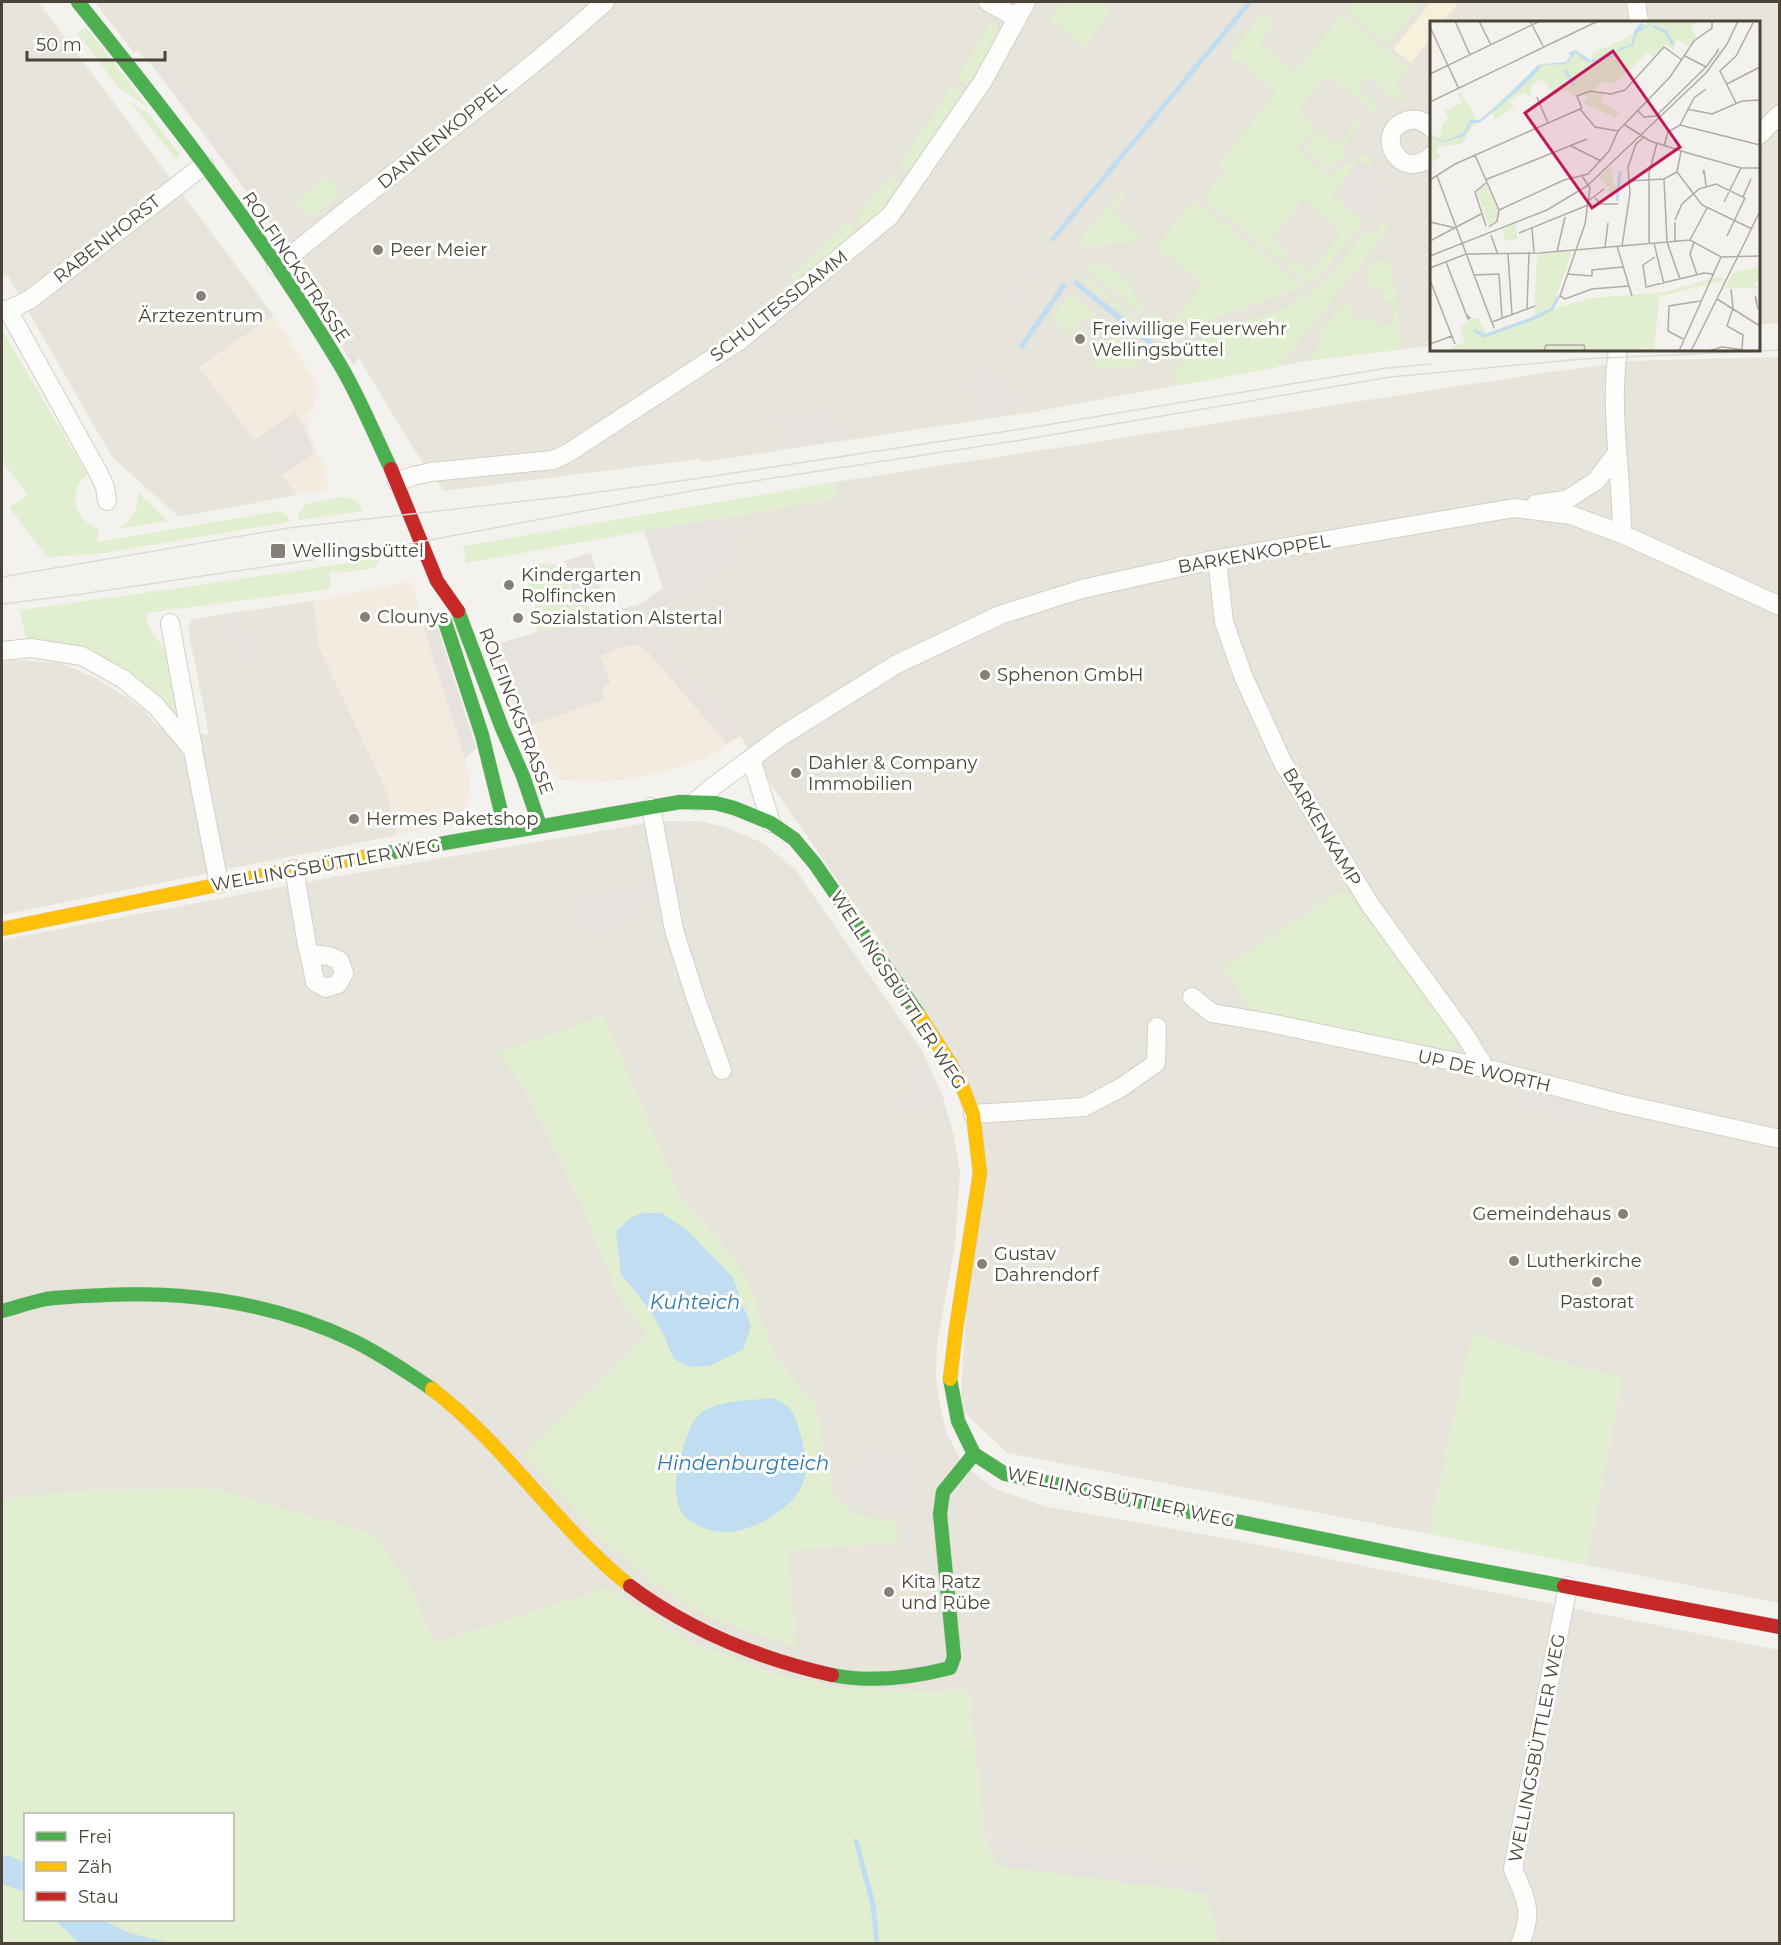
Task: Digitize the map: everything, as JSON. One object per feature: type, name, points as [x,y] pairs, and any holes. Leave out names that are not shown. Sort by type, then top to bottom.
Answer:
[{"type":"main road","name":"ROLFINCKSTRASSE","points":[[78,2],[204,165],[276,266],[340,365],[396,482],[437,581],[457,607],[502,728],[523,776],[540,826]]},
{"type":"main road","name":"ROLFINCKSTRASSE","points":[[437,581],[441,608],[482,735],[506,832]]},
{"type":"main road","name":"WELLINGSBÜTTLER WEG","points":[[2,929],[294,869],[651,807],[696,801],[734,808],[771,823],[794,839],[803,849],[835,891],[945,1056],[963,1088],[973,1114],[980,1173],[950,1383],[957,1421],[974,1454],[1005,1474],[1409,1556],[1779,1627]]},
{"type":"main road","points":[[2,1311],[42,1300],[116,1293],[196,1296],[278,1311],[322,1327],[378,1353],[434,1389],[480,1429],[608,1570],[638,1592],[693,1625],[763,1657],[818,1672],[862,1679],[910,1678],[950,1668],[954,1657],[949,1585],[940,1514],[943,1492],[974,1454]]},
{"type":"street","name":"DANNENKOPPEL","points":[[276,266],[401,169],[574,30],[605,2]]},
{"type":"street","points":[[988,2],[1017,18]]},
{"type":"street","name":"SCHULTESSDAMM","points":[[396,482],[431,472],[553,460],[577,447],[739,341],[891,216],[982,81],[1026,2]]},
{"type":"street","points":[[1636,2],[1639,21]]},
{"type":"street","points":[[1430,128],[1425,123],[1411,120],[1398,126],[1391,138],[1393,153],[1404,163],[1419,164],[1430,156]]},
{"type":"street","name":"RABENHORST","points":[[107,501],[105,488],[98,472],[5,310],[29,300],[204,165]]},
{"type":"street","points":[[1618,351],[1614,371],[1622,534]]},
{"type":"street","points":[[1514,508],[1566,500],[1596,481],[1617,453]]},
{"type":"street","name":"BARKENKOPPEL","points":[[696,801],[783,735],[897,664],[1000,615],[1082,589],[1217,559],[1514,508],[1571,515],[1622,534],[1779,606]]},
{"type":"street","name":"BARKENKAMP","points":[[1217,559],[1224,622],[1244,676],[1283,763],[1371,906],[1465,1035],[1485,1068]]},
{"type":"street","points":[[170,623],[219,884]]},
{"type":"street","points":[[2,651],[32,648],[82,656],[123,679],[156,706],[193,750]]},
{"type":"street","points":[[751,758],[771,823]]},
{"type":"street","points":[[651,807],[674,930],[722,1070]]},
{"type":"street","points":[[294,869],[309,954]]},
{"type":"street","name":"UP DE WORTH","points":[[1192,997],[1212,1013],[1485,1068],[1618,1103],[1779,1139]]},
{"type":"street","points":[[973,1114],[1084,1107],[1122,1087],[1156,1063],[1156,1027]]},
{"type":"street","name":"WELLINGSBÜTTLER WEG","points":[[1520,1944],[1529,1916],[1526,1899],[1513,1869],[1568,1586]]},
{"type":"shaded area","points":[[2,2],[38,2],[271,312],[273,316],[199,367],[297,495],[179,517],[112,457],[8,276],[2,277]]},
{"type":"shaded area","points":[[95,2],[1779,2],[1779,323],[1760,324],[1760,21],[1430,21],[1430,346],[1305,361],[1033,412],[703,462],[700,459],[444,491],[415,451],[358,357],[271,225],[153,66],[137,51],[134,53]]},
{"type":"shaded area","points":[[159,53],[198,106],[192,118],[153,66]]},
{"type":"shaded area","points":[[216,130],[243,166],[236,177],[210,142]]},
{"type":"shaded area","points":[[1377,159],[1391,170],[1384,180],[1392,186],[1365,221],[1332,196],[1359,161],[1369,168]]},
{"type":"shaded area","points":[[250,174],[279,213],[271,225],[243,186]]},
{"type":"shaded area","points":[[1042,254],[1053,262],[1010,316],[999,308]]},
{"type":"shaded area","points":[[320,311],[329,312],[358,357],[354,366]]},
{"type":"shaded area","points":[[273,316],[317,383],[314,411],[309,411],[307,423],[316,452],[328,469],[322,473],[330,489],[297,495],[199,367]]},
{"type":"shaded area","points":[[1779,357],[1779,1603],[1586,1565],[1622,1377],[1573,1366],[1472,1333],[1429,1534],[1007,1453],[960,1408],[978,1118],[883,945],[758,766],[735,726],[650,618],[675,598],[677,603],[737,557],[742,544],[751,537],[726,528],[716,519],[838,498],[835,482],[1544,373],[1631,361]]},
{"type":"shaded area","points":[[981,363],[1024,394],[1024,402],[1018,409],[989,417],[968,403],[963,386],[964,380]]},
{"type":"shaded area","points":[[841,406],[847,439],[790,448],[769,417]]},
{"type":"shaded area","points":[[294,412],[303,426],[314,453],[282,476],[255,440]]},
{"type":"shaded area","points":[[716,519],[726,528],[734,520],[743,523],[751,537],[742,544],[737,557],[738,565],[677,604],[674,598],[650,619],[745,733],[727,744],[648,652],[636,645],[600,656],[611,684],[601,688],[605,699],[534,724],[529,728],[525,727],[493,646],[640,604],[663,588],[644,531]]},
{"type":"shaded area","points":[[591,553],[604,599],[577,607],[565,561]]},
{"type":"shaded area","points":[[411,581],[470,785],[467,805],[457,823],[397,835],[387,792],[319,647],[314,601]]},
{"type":"shaded area","points":[[663,588],[650,619],[745,733],[707,758],[657,774],[606,782],[561,780],[545,766],[508,703],[489,648],[510,640],[640,604]]},
{"type":"shaded area","points":[[314,601],[319,647],[387,792],[397,835],[2,915],[2,662],[13,660],[61,663],[95,678],[128,698],[144,710],[158,726],[209,735],[188,629],[192,619]]},
{"type":"shaded area","points":[[431,607],[476,748],[465,759],[421,619]]},
{"type":"shaded area","points":[[248,613],[257,657],[233,662],[224,617]]},
{"type":"shaded area","points":[[658,821],[699,821],[725,827],[763,843],[795,869],[921,1049],[942,1094],[954,1135],[960,1172],[955,1245],[937,1344],[936,1377],[947,1434],[964,1466],[996,1489],[1044,1506],[1230,1539],[1779,1650],[1779,1943],[1220,1943],[1207,1893],[998,1866],[986,1847],[968,1688],[940,1692],[843,1688],[776,1675],[689,1641],[608,1588],[435,1643],[406,1578],[215,1489],[95,1490],[13,1498],[2,1502],[2,940],[345,875]],"holes":[[[603,1016],[682,1201],[721,1242],[764,1327],[775,1358],[815,1403],[833,1495],[898,1543],[788,1550],[652,1581],[599,1537],[524,1454],[648,1336],[522,1084],[498,1054]]]},
{"type":"shaded area","points":[[699,821],[700,833],[669,836],[668,825]]},
{"type":"shaded area","points":[[317,833],[319,845],[235,861],[233,849]]},
{"type":"shaded area","points":[[652,879],[660,905],[639,913],[637,924],[583,939],[575,902],[578,897]]},
{"type":"shaded area","points":[[920,1059],[944,1099],[908,1122],[892,1101],[916,1081],[908,1067]]},
{"type":"shaded area","points":[[1520,1090],[1600,1109],[1595,1129],[1515,1110]]},
{"type":"shaded area","points":[[854,1449],[919,1460],[918,1505],[910,1514],[845,1502]]},
{"type":"shaded area","name":"Kita Ratz und Rübe","points":[[927,1543],[930,1637],[924,1654],[898,1676],[855,1674],[846,1547]]},
{"type":"shaded area","points":[[1002,1840],[1201,1863],[1207,1893],[998,1866]]},
{"type":"green space","points":[[1063,2],[1097,2],[1111,13],[1084,47],[1049,19]]},
{"type":"green space","points":[[1352,2],[1418,2],[1421,4],[1388,45],[1345,10]]},
{"type":"green space","points":[[1263,13],[1276,23],[1259,44],[1294,72],[1342,15],[1409,68],[1395,86],[1404,94],[1398,102],[1368,76],[1358,89],[1380,107],[1376,112],[1329,76],[1322,81],[1297,113],[1315,127],[1297,150],[1329,175],[1364,154],[1374,162],[1369,168],[1359,161],[1332,195],[1365,221],[1311,286],[1287,266],[1293,258],[1311,272],[1343,231],[1303,200],[1271,239],[1288,253],[1281,261],[1203,199],[1226,170],[1219,164],[1277,92],[1237,59],[1234,62],[1228,57]]},
{"type":"green space","points":[[992,21],[998,27],[999,36],[969,87],[956,79]]},
{"type":"green space","points":[[87,29],[148,107],[119,88],[77,33]]},
{"type":"green space","points":[[951,85],[964,95],[911,174],[899,164]]},
{"type":"green space","points":[[129,101],[150,115],[180,155],[176,159]]},
{"type":"green space","points":[[1360,117],[1364,120],[1339,151],[1346,157],[1329,168],[1304,149],[1320,131],[1338,145]]},
{"type":"green space","points":[[328,176],[340,189],[339,195],[313,216],[307,215],[296,201]]},
{"type":"green space","points":[[890,177],[900,185],[881,211],[865,227],[856,216]]},
{"type":"green space","points":[[1120,192],[1125,196],[1112,213],[1145,240],[1081,248],[1077,244]]},
{"type":"green space","points":[[1194,200],[1305,287],[1246,306],[1247,309],[1241,311],[1240,309],[1200,325],[1177,341],[1148,318],[1153,311],[1171,325],[1203,284],[1156,247]]},
{"type":"green space","points":[[849,223],[860,234],[797,284],[789,276]]},
{"type":"green space","points":[[1383,223],[1390,228],[1278,367],[1182,385],[1169,376],[1184,361],[1178,356],[1199,339],[1282,309],[1321,285],[1366,231],[1373,235]]},
{"type":"green space","points":[[1377,260],[1391,267],[1403,349],[1305,361],[1320,344],[1321,330],[1340,307],[1352,305],[1355,321],[1375,318],[1376,327],[1395,324],[1392,301],[1384,302],[1381,285],[1369,287],[1366,273]]},
{"type":"green space","points":[[1106,264],[1135,287],[1131,293],[1146,305],[1141,312],[1087,270],[1089,266]]},
{"type":"green space","points":[[1083,275],[1171,346],[1168,350],[1080,279]]},
{"type":"green space","points":[[1070,294],[1117,330],[1117,335],[1136,350],[1142,365],[1123,368],[1090,368],[1114,336],[1086,315],[1071,334],[1051,318]]},
{"type":"green space","points":[[2,330],[87,474],[77,489],[76,504],[83,518],[98,529],[98,542],[280,511],[288,517],[289,522],[99,554],[47,557],[9,507],[28,495],[2,461]]},
{"type":"green space","points":[[835,482],[838,498],[656,529],[654,561],[644,531],[466,563],[463,546]]},
{"type":"green space","points":[[138,492],[168,521],[116,529],[126,522],[136,510]]},
{"type":"green space","points":[[342,497],[355,501],[363,511],[299,520],[298,514],[306,504]]},
{"type":"green space","points":[[380,558],[374,568],[339,573],[338,571],[329,572],[331,589],[146,613],[154,635],[170,653],[180,722],[125,671],[100,655],[72,645],[26,640],[20,610],[180,588]]},
{"type":"green space","points":[[546,563],[563,570],[573,600],[588,605],[596,616],[538,633],[531,609],[536,607],[533,599],[528,600],[527,594],[531,593],[523,567]]},
{"type":"green space","points":[[1345,889],[1456,1036],[1458,1042],[1454,1049],[1448,1052],[1252,1012],[1223,968]]},
{"type":"green space","points":[[603,1016],[682,1201],[721,1242],[748,1279],[775,1358],[815,1403],[833,1495],[858,1515],[897,1523],[898,1543],[788,1550],[797,1648],[708,1617],[652,1581],[599,1537],[523,1454],[648,1336],[621,1302],[568,1175],[522,1084],[497,1053]],"holes":[[[643,1213],[662,1213],[687,1230],[673,1359],[652,1313],[621,1274]]]},
{"type":"green space","points":[[1472,1332],[1573,1366],[1622,1377],[1586,1565],[1429,1534]]},
{"type":"green space","points":[[215,1489],[373,1534],[406,1578],[435,1643],[608,1588],[689,1641],[776,1675],[843,1688],[940,1692],[968,1688],[986,1847],[998,1866],[1207,1893],[1220,1943],[2,1944],[2,1502],[13,1498],[95,1490]]},
{"type":"sand","points":[[1431,2],[1459,2],[1444,21],[1430,21],[1430,38],[1411,63],[1393,49]]},
{"type":"water","name":"Kuhteich","points":[[643,1213],[662,1213],[687,1230],[732,1276],[751,1327],[743,1350],[709,1366],[688,1367],[673,1358],[652,1313],[621,1274],[616,1231],[632,1217]]},
{"type":"water","name":"Hindenburgteich","points":[[773,1398],[793,1412],[797,1422],[806,1461],[802,1487],[777,1513],[743,1530],[716,1531],[693,1523],[683,1514],[679,1506],[676,1480],[687,1435],[697,1417],[702,1412],[718,1405]]},
{"type":"water","points":[[2,1856],[10,1856],[24,1863],[24,1892],[2,1884]]},
{"type":"water","points":[[56,1921],[105,1921],[129,1933],[170,1943],[79,1943]]},
{"type":"waterway","points":[[1053,239],[1250,2]]},
{"type":"waterway","points":[[1076,283],[1162,352]]},
{"type":"waterway","points":[[1022,346],[1064,285]]},
{"type":"waterway","points":[[856,1841],[873,1904],[877,1944]]},
{"type":"tram line","points":[[1760,351],[1780,350]]},
{"type":"tram line","points":[[2,604],[371,551],[696,490],[1027,439],[1390,377],[1582,359],[1758,351]]},
{"type":"tram line","points":[[2,577],[288,528],[570,496],[694,479],[1028,428],[1387,368],[1431,364]]},
{"type":"traffic: fast","points":[[78,2],[181,133],[279,269],[346,376],[391,469]]},
{"type":"traffic: fast","points":[[458,611],[502,728],[523,776],[540,826]]},
{"type":"traffic: fast","points":[[445,622],[482,735],[506,832]]},
{"type":"traffic: fast","points":[[365,857],[680,802],[715,803],[734,808],[771,823],[794,839],[815,864],[919,1015]]},
{"type":"traffic: fast","points":[[2,1311],[46,1299],[105,1295],[169,1295],[232,1303],[264,1309],[325,1328],[374,1352],[432,1389]]},
{"type":"traffic: fast","points":[[950,1379],[958,1421],[974,1454],[1005,1474],[1564,1586]]},
{"type":"traffic: fast","points":[[832,1675],[877,1679],[950,1668],[954,1657],[940,1514],[943,1492],[974,1454]]},
{"type":"traffic: slow","points":[[2,929],[294,869],[365,857]]},
{"type":"traffic: slow","points":[[919,1015],[963,1088],[973,1114],[980,1173],[950,1379]]},
{"type":"traffic: slow","points":[[432,1389],[459,1411],[579,1539],[630,1586]]},
{"type":"traffic: jam","points":[[391,469],[437,581],[458,611]]},
{"type":"traffic: jam","points":[[630,1586],[676,1616],[726,1641],[779,1661],[832,1675]]},
{"type":"traffic: jam","points":[[1564,1586],[1780,1627]]},
{"type":"place","name":"Peer Meier","points":[[378,250]]},
{"type":"place","name":"Ärztezentrum","points":[[201,296]]},
{"type":"place","name":"Freiwillige Feuerwehr Wellingsbüttel","points":[[1080,339]]},
{"type":"place","name":"Wellingsbüttel","points":[[278,551]]},
{"type":"place","name":"Kindergarten Rolfincken","points":[[509,585]]},
{"type":"place","name":"Clounys","points":[[365,617]]},
{"type":"place","name":"Sozialstation Alstertal","points":[[518,618]]},
{"type":"place","name":"Sphenon GmbH","points":[[985,675]]},
{"type":"place","name":"Dahler & Company Immobilien","points":[[796,773]]},
{"type":"place","name":"Hermes Paketshop","points":[[354,819]]},
{"type":"place","name":"Gemeindehaus","points":[[1623,1214]]},
{"type":"place","name":"Lutherkirche","points":[[1514,1261]]},
{"type":"place","name":"Gustav Dahrendorf","points":[[982,1264]]},
{"type":"place","name":"Pastorat","points":[[1597,1282]]},
{"type":"place","name":"Kita Ratz und Rübe","points":[[889,1592]]}]
